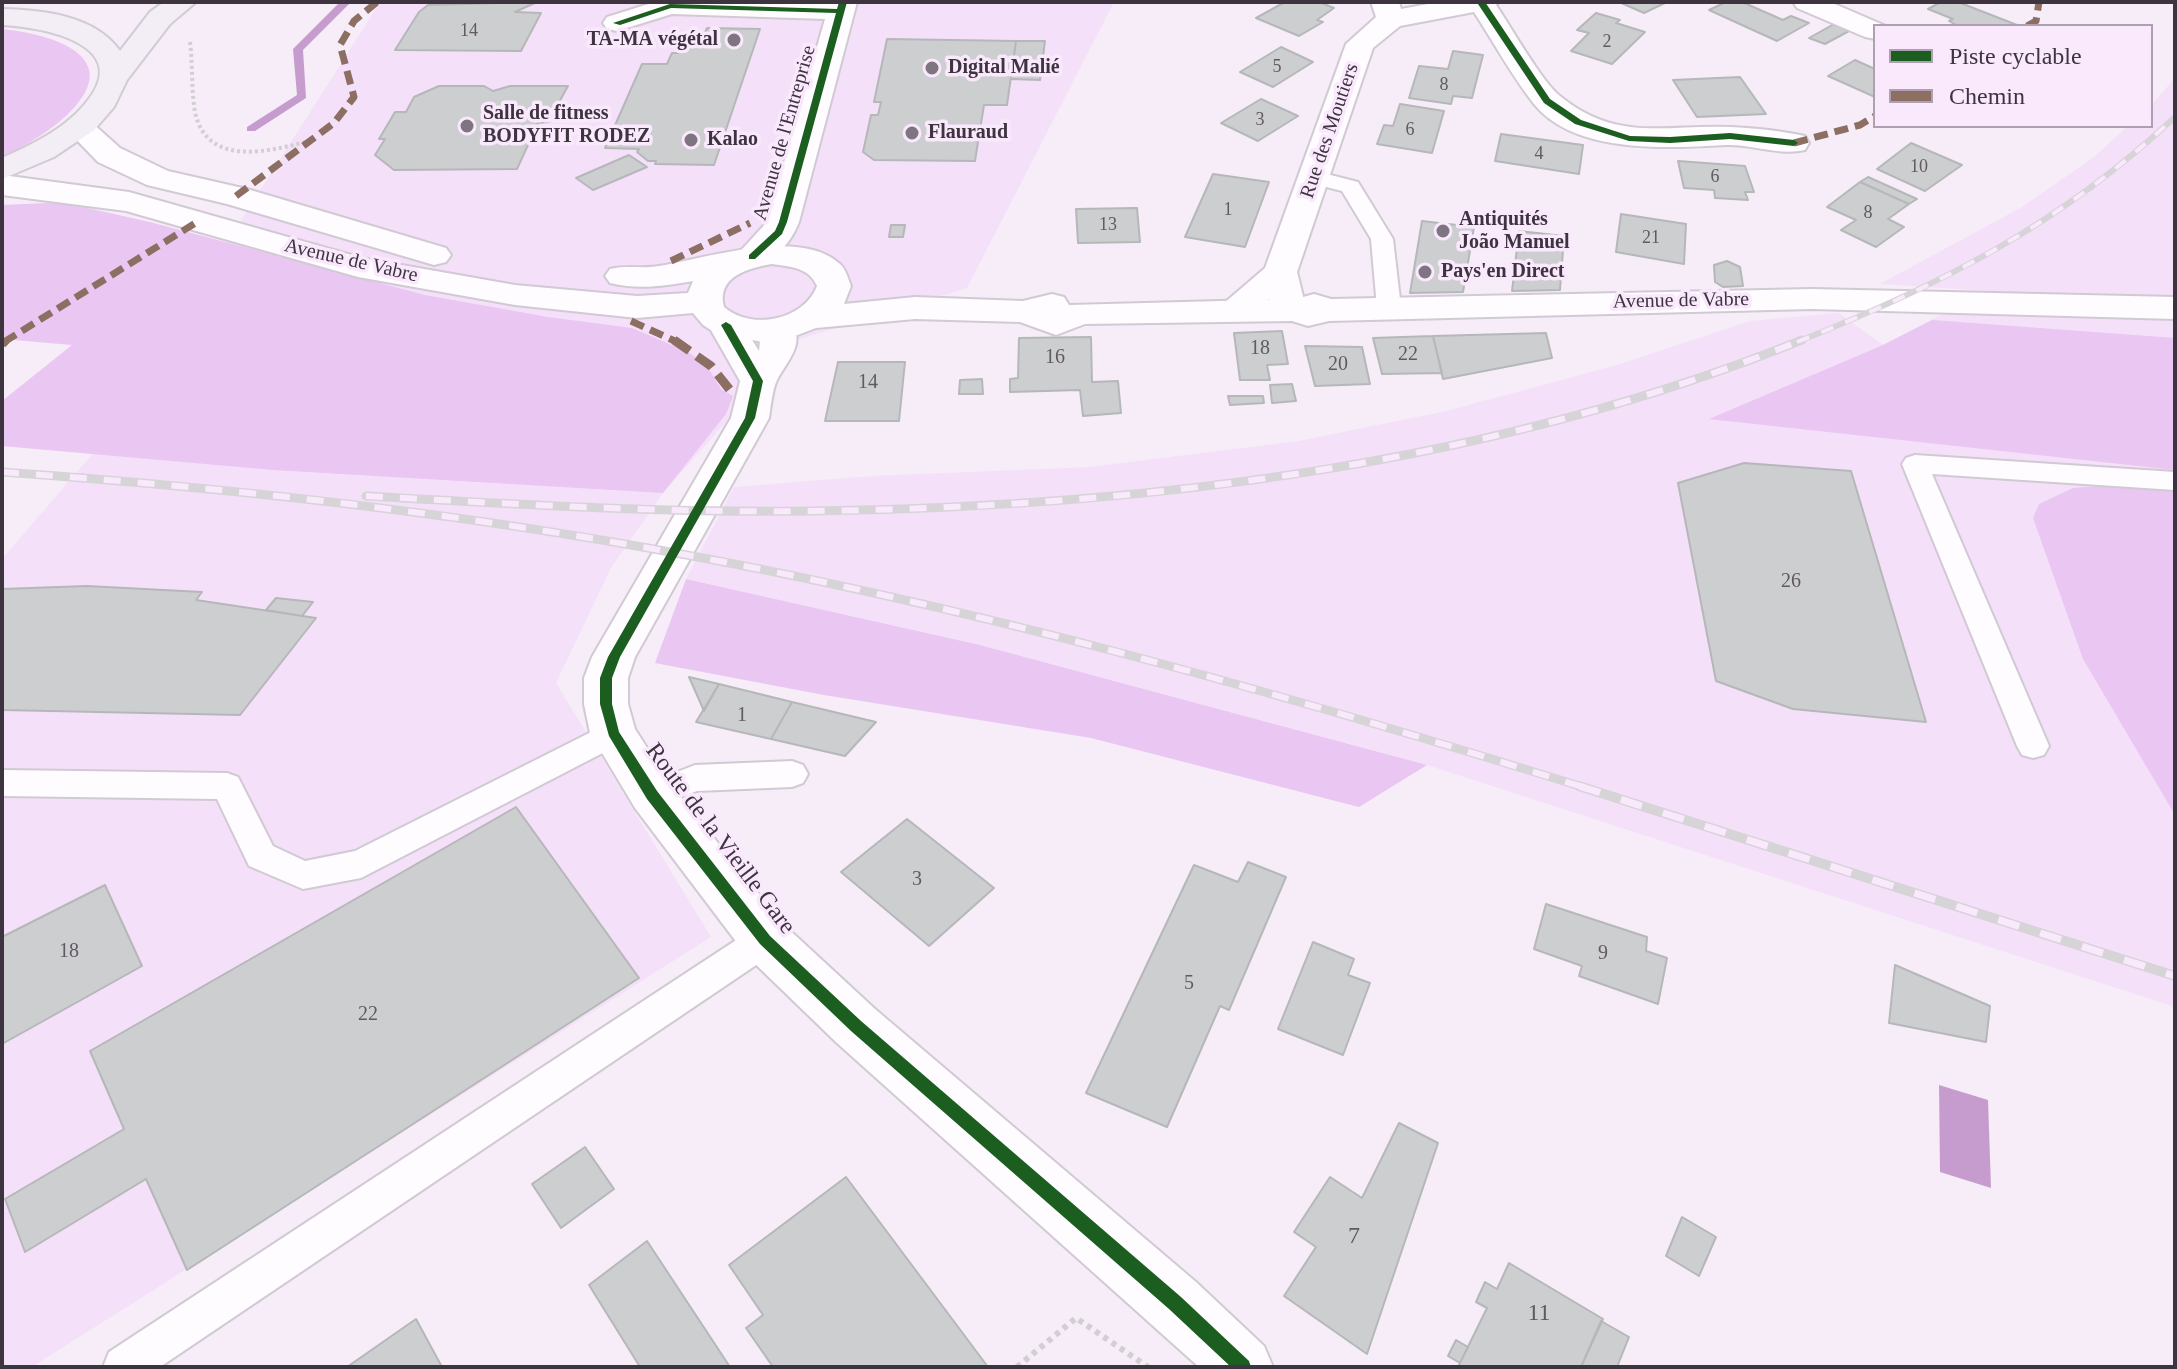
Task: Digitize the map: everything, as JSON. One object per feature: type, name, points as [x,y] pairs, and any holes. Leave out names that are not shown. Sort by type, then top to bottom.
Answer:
[{"type":"main road","points":[[6,17],[65,2]]},
{"type":"main road","points":[[1807,2],[1873,30]]},
{"type":"main road","points":[[1388,11],[1483,3],[1547,101],[1578,122],[1629,138],[1670,140],[1730,136],[1794,143]]},
{"type":"main road","name":"Avenue de l'Entreprise","points":[[617,23],[670,6],[842,7],[785,243]]},
{"type":"main road","points":[[2,170],[34,156],[79,127],[103,101],[114,77],[171,10]]},
{"type":"main road","name":"Rue des Moutiers","points":[[1235,311],[1280,272],[1360,44],[1388,11]]},
{"type":"main road","points":[[6,17],[56,22],[90,35],[109,53],[114,77]]},
{"type":"main road","name":"Avenue de Vabre","points":[[79,127],[109,155],[158,178],[236,196],[434,255],[521,269],[652,278],[743,260]]},
{"type":"main road","name":"Avenue de Vabre","points":[[2,185],[129,202],[358,267],[515,295],[716,313]]},
{"type":"main road","points":[[716,313],[751,330],[796,324],[826,307],[834,295],[835,283],[831,273],[785,243],[743,260],[711,281],[705,291],[716,313],[758,381]]},
{"type":"main road","points":[[1280,272],[1306,310]]},
{"type":"main road","name":"Avenue de Vabre","points":[[835,283],[915,308]]},
{"type":"main road","name":"Avenue de Vabre","points":[[796,324],[915,308],[1025,312],[1056,324],[1079,313],[1812,299],[2032,307],[2175,308]]},
{"type":"main road","name":"Avenue de Vabre","points":[[2032,307],[2175,325]]},
{"type":"main road","name":"Route de la Vieille Gare","points":[[796,324],[781,342],[774,359],[758,381],[750,418],[614,657],[606,678],[606,704],[613,733],[652,795],[765,940],[856,1026],[1175,1303],[1243,1367]]},
{"type":"lane","points":[[1315,177],[1350,187],[1382,239],[1389,308]]},
{"type":"lane","points":[[2033,746],[1915,464],[2175,481]]},
{"type":"lane","points":[[2,783],[227,786],[261,856],[303,875],[361,864],[613,733]]},
{"type":"lane","points":[[652,795],[695,778],[792,774]]},
{"type":"lane","points":[[124,1367],[765,940]]},
{"type":"path","points":[[171,10],[184,24],[195,70],[196,114],[202,133],[219,149],[244,154],[272,151],[312,140]]},
{"type":"path","points":[[1017,1367],[1076,1318],[1148,1367]]},
{"type":"shaded area","points":[[380,2],[1114,2],[967,288],[800,339],[663,493],[611,568],[556,683],[711,937],[32,1367],[2,1367],[2,559],[94,452]]},
{"type":"shaded area","points":[[2,29],[38,35],[72,49],[84,59],[90,73],[87,89],[66,116],[40,136],[2,158]]},
{"type":"shaded area","points":[[2175,78],[2175,1007],[1427,765],[980,645],[686,579],[734,487],[871,476],[1089,467],[1299,441],[1446,411],[1617,365],[1750,321],[1839,313],[1883,345],[1987,291],[1880,284],[2022,207],[2094,157],[2126,128],[2153,128],[2153,103]]},
{"type":"shaded area","points":[[2,205],[74,205],[150,222],[425,295],[632,328],[688,352],[707,366],[721,389],[733,396],[726,414],[663,493],[273,470],[2,446],[2,401],[72,345],[2,339]]},
{"type":"shaded area","points":[[1932,320],[2175,338],[2175,470],[1709,419],[1883,345]]},
{"type":"shaded area","points":[[2126,484],[2175,491],[2175,815],[2083,659],[2033,518],[2039,504],[2073,488]]},
{"type":"shaded area","points":[[686,579],[980,645],[1427,765],[1359,807],[1091,738],[824,695],[655,663]]},
{"type":"shaded area","points":[[1939,1085],[1988,1100],[1991,1188],[1940,1172]]},
{"type":"building","points":[[537,2],[515,12],[541,13],[521,51],[395,50],[419,12],[428,5]]},
{"type":"building","points":[[1285,2],[1319,2],[1334,8],[1317,20],[1323,22],[1299,36],[1256,18]]},
{"type":"building","points":[[1619,2],[1667,2],[1644,13]]},
{"type":"building","points":[[1726,2],[1742,2],[1783,20],[1791,16],[1809,23],[1777,41],[1709,10]]},
{"type":"building","points":[[1941,2],[1958,2],[2014,24],[1954,24],[1949,21],[1953,19],[1928,9]]},
{"type":"building","points":[[1596,13],[1645,32],[1612,64],[1571,51],[1589,33],[1577,30]]},
{"type":"building","points":[[1834,24],[1849,31],[1825,44],[1809,38]]},
{"type":"building","points":[[707,28],[760,29],[714,165],[655,164],[656,161],[648,161],[637,152],[639,149],[605,148],[642,64],[667,64],[672,53],[683,53],[685,48],[678,46],[679,43],[691,41],[694,45],[700,45]]},
{"type":"building","points":[[887,39],[1016,41],[1007,105],[984,105],[975,161],[874,160],[863,152],[871,115],[878,115],[881,102],[874,102]]},
{"type":"building","points":[[1016,41],[1045,41],[1040,80],[1011,79]]},
{"type":"building","points":[[1281,47],[1313,62],[1273,87],[1240,72]]},
{"type":"building","points":[[1453,51],[1483,55],[1472,98],[1453,96],[1451,104],[1409,98],[1419,66],[1448,69]]},
{"type":"building","points":[[1855,60],[1873,68],[1873,96],[1828,76]]},
{"type":"building","points":[[1740,77],[1766,114],[1697,117],[1673,80]]},
{"type":"building","points":[[439,86],[484,86],[493,91],[510,86],[568,86],[548,122],[538,123],[517,169],[394,170],[375,155],[385,139],[379,139],[395,112],[406,112],[414,97]]},
{"type":"building","points":[[1261,99],[1298,116],[1258,141],[1221,123]]},
{"type":"building","points":[[1400,104],[1444,111],[1432,153],[1377,144],[1384,125],[1393,126]]},
{"type":"building","points":[[1501,134],[1583,145],[1579,174],[1495,161]]},
{"type":"building","points":[[1911,143],[1962,165],[1925,191],[1877,169]]},
{"type":"building","points":[[629,155],[647,167],[593,190],[576,178]]},
{"type":"building","points":[[1678,161],[1745,166],[1754,192],[1745,192],[1748,200],[1715,198],[1714,190],[1684,188]]},
{"type":"building","points":[[1213,174],[1269,182],[1245,247],[1185,237]]},
{"type":"building","points":[[1868,177],[1917,199],[1909,204],[1860,182]]},
{"type":"building","points":[[1860,182],[1909,204],[1888,219],[1904,227],[1876,247],[1841,230],[1856,220],[1827,207]]},
{"type":"building","points":[[1137,208],[1140,242],[1078,243],[1076,209]]},
{"type":"building","points":[[1621,214],[1686,224],[1684,264],[1616,252]]},
{"type":"building","points":[[1422,221],[1474,227],[1463,292],[1410,293]]},
{"type":"building","points":[[891,225],[905,225],[903,237],[889,237]]},
{"type":"building","points":[[1519,231],[1564,236],[1560,290],[1512,291]]},
{"type":"building","points":[[1727,261],[1740,267],[1743,286],[1723,287],[1715,282],[1714,265]]},
{"type":"building","points":[[1282,331],[1288,364],[1267,365],[1270,380],[1240,380],[1234,333]]},
{"type":"building","points":[[1546,333],[1552,358],[1443,379],[1433,336]]},
{"type":"building","points":[[1433,336],[1442,373],[1382,374],[1373,338]]},
{"type":"building","points":[[1091,337],[1092,382],[1118,381],[1121,413],[1083,416],[1080,390],[1010,392],[1010,379],[1018,378],[1019,338]]},
{"type":"building","points":[[1305,346],[1362,347],[1370,384],[1315,386]]},
{"type":"building","points":[[838,362],[905,362],[899,421],[825,421]]},
{"type":"building","points":[[982,379],[983,394],[959,394],[960,380]]},
{"type":"building","points":[[1292,384],[1296,401],[1272,403],[1270,385]]},
{"type":"building","points":[[1228,396],[1263,396],[1264,403],[1230,405]]},
{"type":"building","points":[[1744,463],[1851,471],[1926,722],[1793,709],[1716,681],[1678,483]]},
{"type":"building","points":[[87,586],[202,592],[196,600],[316,618],[240,715],[2,710],[2,589]]},
{"type":"building","points":[[276,598],[313,602],[302,616],[266,610]]},
{"type":"building","points":[[689,677],[719,684],[704,711]]},
{"type":"building","points":[[719,684],[792,702],[771,739],[696,722]]},
{"type":"building","points":[[792,702],[876,722],[845,756],[771,739]]},
{"type":"building","points":[[516,807],[639,978],[187,1270],[146,1179],[25,1252],[5,1199],[124,1129],[90,1051]]},
{"type":"building","points":[[907,819],[994,888],[929,946],[841,872]]},
{"type":"building","points":[[1248,862],[1286,877],[1229,1010],[1220,1006],[1167,1127],[1086,1093],[1194,865],[1238,882]]},
{"type":"building","points":[[105,885],[142,966],[2,1044],[2,937]]},
{"type":"building","points":[[1546,904],[1647,937],[1646,951],[1667,958],[1658,1004],[1579,976],[1582,966],[1534,949]]},
{"type":"building","points":[[1313,942],[1354,959],[1348,975],[1370,983],[1343,1055],[1278,1029]]},
{"type":"building","points":[[1895,965],[1990,1006],[1986,1042],[1889,1023]]},
{"type":"building","points":[[1399,1123],[1438,1143],[1367,1354],[1284,1296],[1316,1247],[1294,1232],[1330,1177],[1362,1198]]},
{"type":"building","points":[[585,1147],[614,1189],[561,1228],[532,1184]]},
{"type":"building","points":[[846,1177],[988,1367],[773,1367],[746,1328],[763,1315],[729,1265]]},
{"type":"building","points":[[1682,1217],[1716,1237],[1699,1276],[1666,1256]]},
{"type":"building","points":[[647,1241],[730,1367],[640,1367],[589,1285]]},
{"type":"building","points":[[1509,1263],[1603,1319],[1581,1367],[1458,1367],[1487,1308],[1476,1302],[1485,1282],[1497,1289]]},
{"type":"building","points":[[416,1319],[442,1367],[347,1367],[403,1328]]},
{"type":"building","points":[[1601,1321],[1629,1337],[1617,1367],[1581,1367]]},
{"type":"building","points":[[1456,1340],[1468,1347],[1460,1363],[1448,1356]]},
{"type":"waterway","points":[[251,129],[302,96],[298,49],[346,2]]},
{"type":"railway","points":[[1801,341],[1901,298],[1997,248],[2088,189],[2175,117]]},
{"type":"railway","points":[[366,496],[644,509],[812,511],[937,508],[1190,488],[1315,471],[1440,448],[1563,419],[1684,383],[1801,341]]},
{"type":"railway","points":[[2,472],[164,485],[407,511],[568,534],[767,570],[1004,623],[1121,653],[1354,718],[1586,788]]},
{"type":"railway","points":[[1579,786],[2175,976]]},
{"type":"marked path","points":[[236,196],[334,123],[354,97],[340,45],[354,21],[377,2]]},
{"type":"marked path","points":[[2031,24],[2036,21],[2039,2]]},
{"type":"marked path","points":[[1794,143],[1860,125],[1873,117]]},
{"type":"marked path","points":[[2,344],[10,336],[197,222]]},
{"type":"marked path","points":[[671,261],[750,223]]},
{"type":"marked path","points":[[631,321],[700,356],[722,377],[730,390]]},
{"type":"cycle path","points":[[752,257],[779,232],[783,222],[843,2]]},
{"type":"cycle path","points":[[1482,4],[1547,101],[1578,122],[1629,138],[1670,140],[1730,136],[1794,143]]},
{"type":"cycle path","points":[[617,23],[670,6],[841,11]]},
{"type":"cycle path","points":[[726,325],[758,381],[750,418],[614,657],[606,678],[606,704],[613,733],[652,795],[765,940],[856,1026],[1175,1303],[1243,1367]]},
{"type":"place","name":"TA-MA végétal","points":[[734,40]]},
{"type":"place","name":"Digital Malié","points":[[932,68]]},
{"type":"place","name":"Salle de fitness BODYFIT RODEZ","points":[[467,126]]},
{"type":"place","name":"Flauraud","points":[[912,133]]},
{"type":"place","name":"Kalao","points":[[691,140]]},
{"type":"place","name":"Antiquités João Manuel","points":[[1443,231]]},
{"type":"place","name":"Pays'en Direct","points":[[1425,272]]}]
